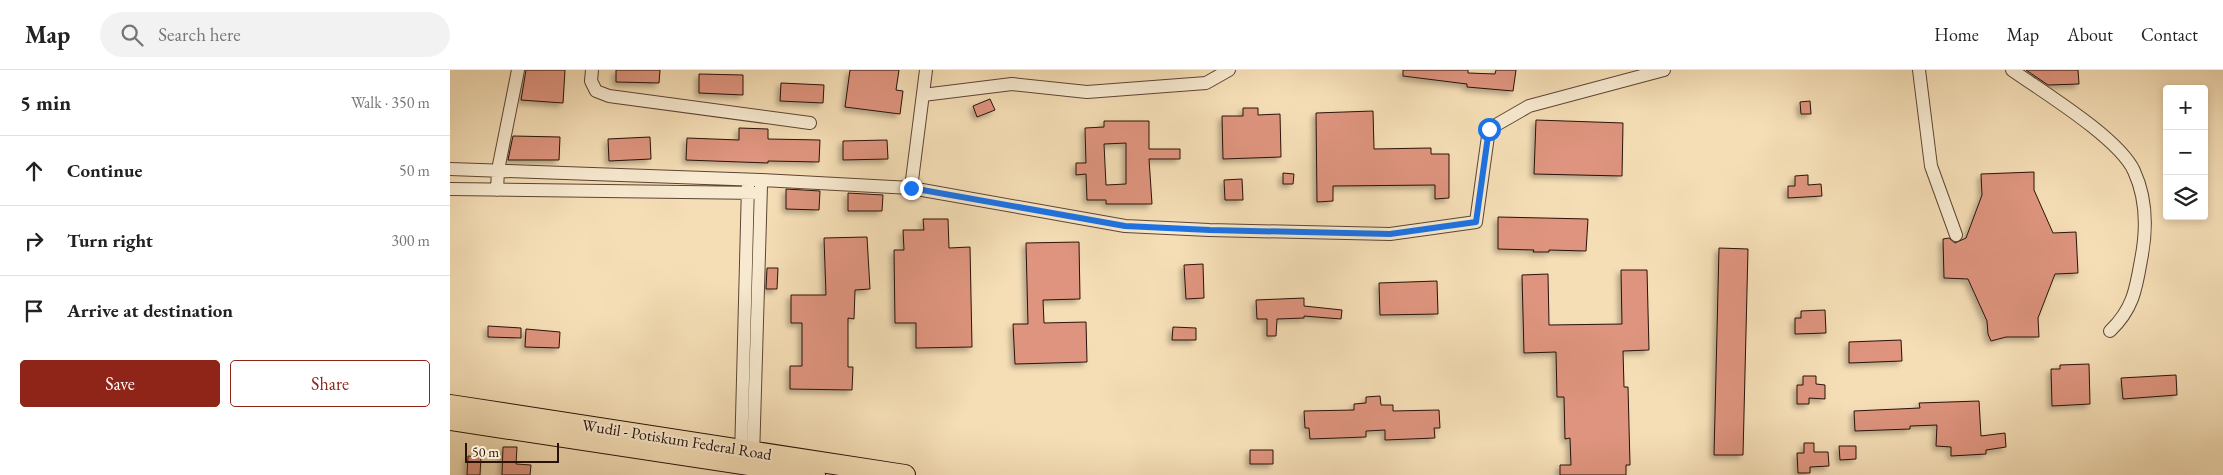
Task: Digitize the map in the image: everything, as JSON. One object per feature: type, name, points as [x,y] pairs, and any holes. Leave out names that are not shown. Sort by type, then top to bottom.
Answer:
[{"type":"main road","name":"Wudil - Potiskum Federal Road","points":[[450,405],[747,457],[815,475]]},
{"type":"main road","name":"Wudil - Potiskum Federal Road","points":[[450,420],[905,475]]},
{"type":"street","points":[[497,190],[498,170],[518,70]]},
{"type":"street","points":[[592,70],[591,81],[596,91],[609,96],[810,123]]},
{"type":"street","points":[[911,188],[926,70]]},
{"type":"street","points":[[923,95],[1012,84],[1087,92],[1206,83],[1229,70]]},
{"type":"street","points":[[450,189],[754,186],[911,188],[1125,226],[1390,234],[1476,222],[1489,129],[1529,106],[1664,70]]},
{"type":"street","points":[[1919,70],[1931,166],[1956,235]]},
{"type":"street","points":[[2012,70],[2108,138],[2134,169],[2145,204],[2144,244],[2135,296],[2121,320],[2110,331]]},
{"type":"street","points":[[450,169],[498,170],[754,186]]},
{"type":"street","points":[[747,457],[754,186]]},
{"type":"building","points":[[526,70],[565,70],[563,103],[521,100]]},
{"type":"building","points":[[616,70],[660,70],[659,83],[616,82]]},
{"type":"building","points":[[850,70],[899,70],[896,90],[903,91],[900,114],[845,107]]},
{"type":"building","points":[[1403,70],[1468,70],[1468,73],[1495,74],[1496,70],[1516,70],[1513,91],[1467,87],[1467,84],[1403,76]]},
{"type":"building","points":[[2026,70],[2078,70],[2079,84],[2048,85]]},
{"type":"building","points":[[699,74],[743,75],[743,95],[699,93]]},
{"type":"building","points":[[781,83],[824,85],[823,103],[780,101]]},
{"type":"building","points":[[990,99],[995,110],[977,117],[973,106]]},
{"type":"building","points":[[1810,101],[1811,114],[1801,114],[1800,102]]},
{"type":"building","points":[[1243,108],[1258,108],[1258,115],[1280,114],[1281,157],[1223,159],[1222,116],[1243,116]]},
{"type":"building","points":[[1373,111],[1374,149],[1431,148],[1431,154],[1449,154],[1449,198],[1435,199],[1435,185],[1333,186],[1333,201],[1317,202],[1316,113]]},
{"type":"building","points":[[1536,120],[1623,123],[1622,176],[1534,174]]},
{"type":"building","points":[[1104,121],[1149,121],[1149,149],[1180,149],[1180,159],[1149,159],[1152,204],[1106,204],[1106,200],[1087,200],[1086,174],[1076,175],[1076,163],[1086,163],[1085,128],[1104,127]],"holes":[[[1126,143],[1126,184],[1106,185],[1104,144]]]},
{"type":"building","points":[[739,128],[768,129],[768,139],[820,140],[819,162],[768,161],[768,163],[686,160],[687,138],[739,140]]},
{"type":"building","points":[[513,136],[560,137],[559,160],[508,160]]},
{"type":"building","points":[[650,137],[651,159],[609,161],[608,139]]},
{"type":"building","points":[[887,140],[888,159],[843,160],[843,141]]},
{"type":"building","points":[[2034,172],[2034,190],[2053,233],[2076,232],[2078,273],[2055,274],[2038,318],[2039,337],[2006,337],[1991,341],[1988,334],[1987,321],[1968,279],[1944,278],[1943,239],[1949,238],[1955,243],[1966,238],[1982,195],[1981,174]]},
{"type":"building","points":[[1283,173],[1294,174],[1293,184],[1283,184]]},
{"type":"building","points":[[1808,175],[1808,185],[1821,184],[1822,196],[1788,198],[1788,186],[1795,186],[1795,176]]},
{"type":"building","points":[[1242,179],[1243,200],[1225,200],[1224,180]]},
{"type":"building","points":[[786,189],[820,191],[819,210],[786,209]]},
{"type":"building","points":[[848,193],[883,195],[882,211],[848,211]]},
{"type":"building","points":[[1498,217],[1588,219],[1586,251],[1549,250],[1549,252],[1533,252],[1534,250],[1498,249]]},
{"type":"building","points":[[923,219],[948,219],[949,248],[970,247],[972,347],[916,348],[916,323],[895,323],[894,250],[904,250],[903,230],[924,230]]},
{"type":"building","points":[[867,237],[870,289],[855,290],[854,319],[848,318],[848,367],[853,367],[852,390],[790,389],[790,366],[802,366],[802,323],[791,323],[791,295],[826,295],[824,238]]},
{"type":"building","points":[[1079,242],[1080,299],[1043,300],[1044,323],[1086,322],[1087,362],[1015,364],[1013,324],[1028,324],[1026,243]]},
{"type":"building","points":[[1719,248],[1748,249],[1743,455],[1714,455]]},
{"type":"building","points":[[1203,264],[1204,298],[1186,299],[1184,265]]},
{"type":"building","points":[[767,268],[778,268],[777,289],[766,289]]},
{"type":"building","points":[[1621,270],[1647,270],[1649,350],[1623,351],[1624,387],[1628,387],[1630,465],[1626,465],[1626,475],[1560,475],[1560,465],[1571,465],[1570,438],[1565,439],[1564,397],[1557,397],[1556,352],[1524,353],[1522,275],[1548,274],[1549,325],[1622,324]]},
{"type":"building","points":[[1437,281],[1438,314],[1380,315],[1379,283]]},
{"type":"building","points":[[1304,298],[1304,306],[1342,310],[1341,319],[1304,316],[1304,318],[1277,319],[1276,336],[1267,336],[1267,319],[1257,319],[1256,300]]},
{"type":"building","points":[[1825,310],[1826,333],[1795,334],[1795,318],[1801,318],[1801,311]]},
{"type":"building","points":[[488,326],[521,328],[521,338],[488,337]]},
{"type":"building","points":[[1173,327],[1196,328],[1196,340],[1172,340]]},
{"type":"building","points":[[526,329],[560,332],[559,348],[525,347]]},
{"type":"building","points":[[1901,340],[1902,361],[1849,363],[1849,342]]},
{"type":"building","points":[[2089,364],[2090,404],[2052,406],[2051,369],[2060,369],[2060,365]]},
{"type":"building","points":[[2176,375],[2177,395],[2123,399],[2121,378]]},
{"type":"building","points":[[1803,376],[1816,376],[1816,384],[1825,385],[1825,399],[1809,398],[1809,404],[1797,404],[1797,385],[1803,385]]},
{"type":"building","points":[[1380,396],[1381,405],[1393,405],[1393,411],[1439,410],[1440,428],[1434,428],[1435,438],[1385,440],[1385,430],[1366,431],[1366,437],[1310,439],[1309,428],[1305,428],[1304,411],[1354,410],[1354,404],[1366,403],[1366,397]]},
{"type":"building","points":[[1979,401],[1981,436],[2005,433],[2006,447],[1986,450],[1986,454],[1951,456],[1951,447],[1936,446],[1937,425],[1910,426],[1910,429],[1855,431],[1854,411],[1920,408],[1919,403]]},
{"type":"building","points":[[1804,443],[1814,443],[1814,452],[1828,452],[1829,466],[1810,467],[1810,473],[1798,473],[1797,453],[1804,453]]},
{"type":"building","points":[[1839,446],[1856,446],[1856,459],[1840,460]]},
{"type":"building","points":[[503,447],[517,447],[516,464],[531,465],[530,475],[502,475]]},
{"type":"building","points":[[1250,450],[1273,450],[1273,464],[1250,464]]},
{"type":"building","points":[[468,456],[481,457],[480,475],[467,475]]},
{"type":"route","points":[[911,188],[1125,226],[1390,234],[1476,222],[1489,129]]}]
